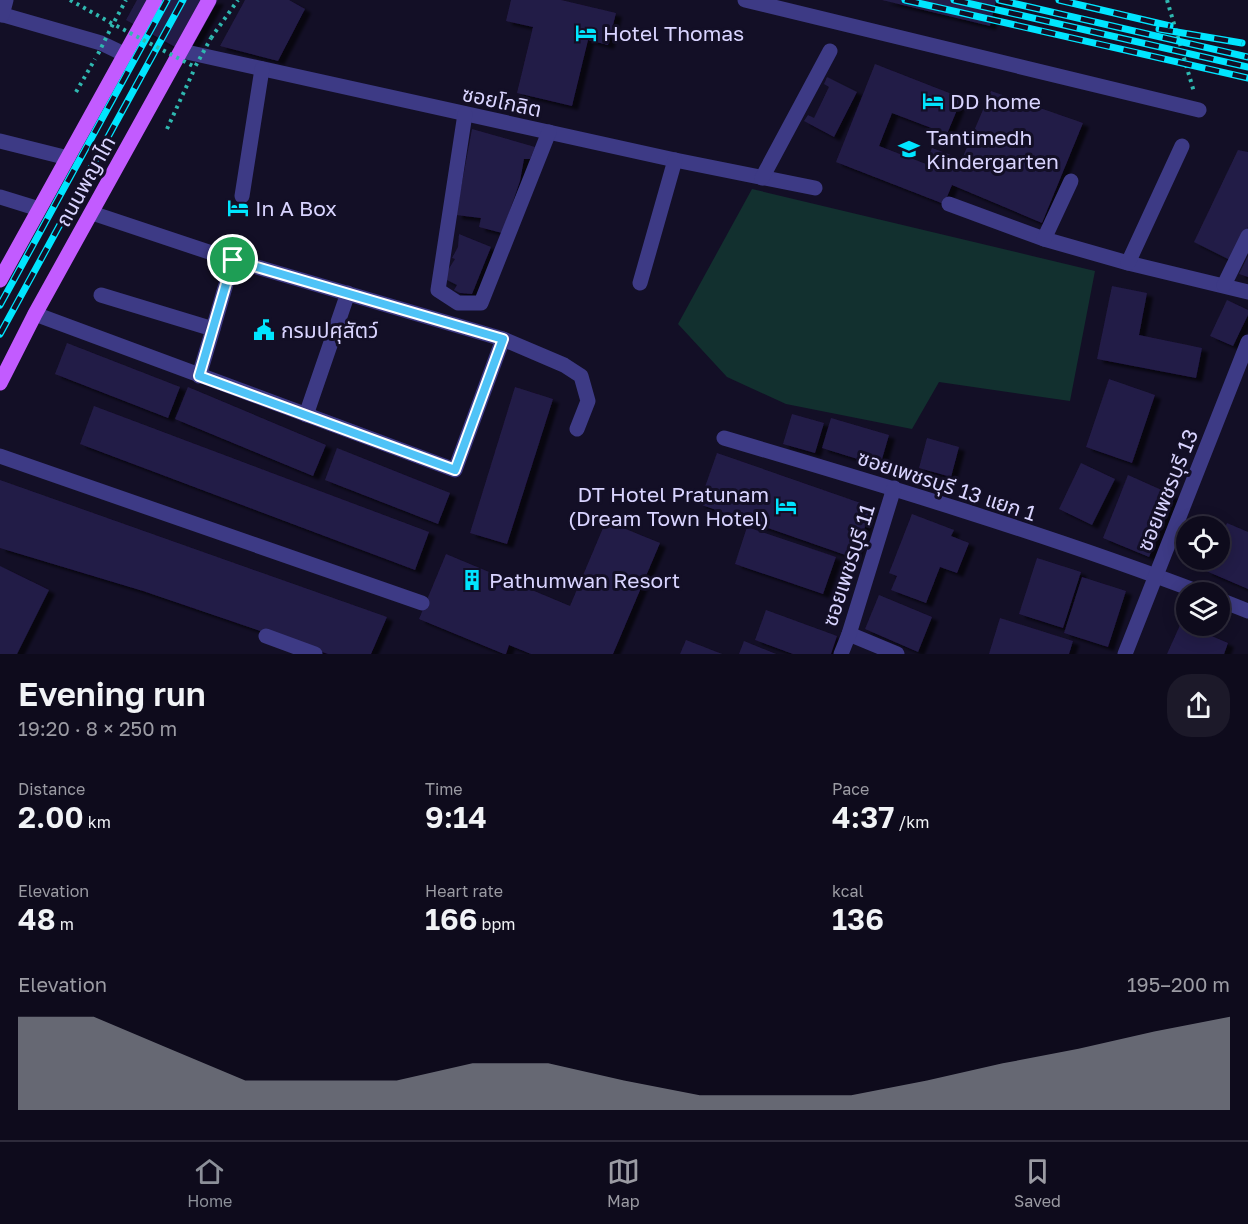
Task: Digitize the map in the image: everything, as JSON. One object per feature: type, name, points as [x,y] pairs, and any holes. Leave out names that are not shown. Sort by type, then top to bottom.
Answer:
[{"type":"main road","name":"ถนนพญาไท","points":[[0,280],[126,55],[154,0]]},
{"type":"main road","name":"ถนนพญาไท","points":[[0,383],[35,314],[209,0]]},
{"type":"street","points":[[745,0],[1199,110]]},
{"type":"street","points":[[3,10],[101,43],[126,55]]},
{"type":"street","name":"ซอยโกลิต","points":[[182,51],[675,160],[814,188]]},
{"type":"street","points":[[762,178],[830,51]]},
{"type":"street","points":[[242,196],[262,69]]},
{"type":"street","points":[[465,114],[438,290],[458,303],[481,303],[549,132]]},
{"type":"street","points":[[0,141],[68,158]]},
{"type":"street","points":[[1128,263],[1182,146]]},
{"type":"street","points":[[640,283],[675,160]]},
{"type":"street","points":[[1044,239],[1071,181]]},
{"type":"street","points":[[0,197],[39,209]]},
{"type":"street","points":[[949,204],[1044,239],[1128,263],[1248,292]]},
{"type":"street","points":[[92,213],[233,260],[503,339],[564,365],[581,376],[588,401],[577,429]]},
{"type":"street","points":[[1224,285],[1248,236]]},
{"type":"street","points":[[199,376],[233,260]]},
{"type":"street","points":[[306,415],[348,293]]},
{"type":"street","points":[[101,295],[213,329]]},
{"type":"street","points":[[35,314],[455,470],[503,339]]},
{"type":"street","name":"ซอยเพชรบุรี 13","points":[[1125,654],[1248,342]]},
{"type":"street","name":"ซอยเพชรบุรี 13 แยก 1","points":[[724,438],[894,488],[1176,584]]},
{"type":"street","points":[[0,456],[422,603]]},
{"type":"street","name":"ซอยเพชรบุรี 11","points":[[841,654],[894,488]]},
{"type":"street","points":[[1230,604],[1248,611]]},
{"type":"street","points":[[849,634],[897,654]]},
{"type":"street","points":[[266,636],[315,654]]},
{"type":"path","points":[[70,0],[195,67]]},
{"type":"path","points":[[76,92],[126,0]]},
{"type":"path","points":[[167,129],[195,67],[211,38],[238,0]]},
{"type":"path","points":[[1167,0],[1199,110]]},
{"type":"green space","points":[[752,189],[1095,271],[1070,401],[939,382],[912,429],[786,404],[727,377],[678,324]]},
{"type":"building","points":[[137,0],[218,0],[188,54],[126,20]]},
{"type":"building","points":[[245,0],[289,0],[305,9],[278,61],[220,46]]},
{"type":"building","points":[[511,0],[561,0],[616,13],[608,45],[588,40],[572,106],[517,93],[533,27],[506,21]]},
{"type":"building","points":[[882,0],[996,0],[990,26]]},
{"type":"building","points":[[875,64],[962,98],[947,134],[892,113],[879,146],[926,164],[932,148],[962,159],[991,91],[1083,123],[1042,223],[952,185],[944,204],[836,162]]},
{"type":"building","points":[[827,77],[857,92],[834,137],[804,121],[808,115],[814,118],[829,87],[824,84]]},
{"type":"building","points":[[472,129],[535,147],[530,159],[524,159],[520,181],[502,233],[479,227],[481,218],[456,215]]},
{"type":"building","points":[[1238,150],[1248,152],[1248,227],[1232,261],[1194,242]]},
{"type":"building","points":[[459,234],[491,247],[472,294],[454,290],[457,285],[443,278],[455,259],[452,258],[458,247]]},
{"type":"building","points":[[1248,256],[1248,277],[1239,274]]},
{"type":"building","points":[[1112,286],[1147,293],[1139,335],[1202,348],[1196,378],[1097,359]]},
{"type":"building","points":[[1227,300],[1248,310],[1248,315],[1233,346],[1210,336]]},
{"type":"building","points":[[67,343],[180,387],[168,418],[55,374]]},
{"type":"building","points":[[1109,379],[1155,395],[1132,463],[1086,447]]},
{"type":"building","points":[[188,387],[326,445],[313,476],[175,419]]},
{"type":"building","points":[[515,387],[553,399],[507,544],[470,533]]},
{"type":"building","points":[[94,406],[429,532],[415,570],[80,444]]},
{"type":"building","points":[[792,414],[824,423],[815,453],[783,444]]},
{"type":"building","points":[[831,418],[889,435],[880,466],[822,448]]},
{"type":"building","points":[[927,438],[959,447],[951,477],[919,468]]},
{"type":"building","points":[[337,448],[450,493],[438,524],[325,480]]},
{"type":"building","name":"DT Hotel Pratunam (Dream Town Hotel)","points":[[717,453],[872,507],[854,558],[699,504]]},
{"type":"building","points":[[1081,463],[1115,479],[1092,525],[1059,509]]},
{"type":"building","points":[[1128,475],[1175,496],[1149,557],[1103,538]]},
{"type":"building","points":[[0,480],[387,617],[371,654],[328,654],[143,591],[0,548]]},
{"type":"building","points":[[912,514],[954,530],[951,536],[969,543],[957,573],[940,567],[926,603],[891,590],[897,576],[889,573]]},
{"type":"building","name":"Pathumwan Resort","points":[[606,521],[660,543],[613,654],[531,654],[509,645],[504,654],[419,619],[446,554],[570,606]]},
{"type":"building","points":[[1230,524],[1248,532],[1248,589],[1206,571],[1230,570]]},
{"type":"building","points":[[747,527],[836,557],[823,594],[735,564]]},
{"type":"building","points":[[1037,558],[1081,572],[1063,628],[1019,614]]},
{"type":"building","points":[[0,566],[49,590],[17,654],[0,654]]},
{"type":"building","points":[[1082,577],[1126,591],[1108,647],[1064,633]]},
{"type":"building","points":[[879,595],[932,617],[918,652],[865,629]]},
{"type":"building","points":[[766,610],[837,636],[831,654],[793,654],[755,640]]},
{"type":"building","points":[[1000,618],[1073,641],[1069,654],[989,654]]},
{"type":"building","points":[[1176,634],[1176,636],[1212,636],[1228,643],[1224,654],[1167,654]]},
{"type":"building","points":[[686,640],[722,654],[680,654]]},
{"type":"building","points":[[744,641],[776,654],[739,654]]},
{"type":"railway","points":[[0,305],[167,0]]},
{"type":"railway","points":[[0,334],[183,0]]},
{"type":"railway","points":[[905,0],[1248,78]]},
{"type":"railway","points":[[954,0],[1248,67]]},
{"type":"railway","points":[[999,0],[1248,57]]},
{"type":"railway","points":[[1059,0],[1170,26]]},
{"type":"railway","points":[[1159,29],[1242,43]]},
{"type":"place","name":"Hotel Thomas","points":[[586,33]]},
{"type":"place","name":"DD home","points":[[933,101]]},
{"type":"place","name":"Tantimedh Kindergarten","points":[[909,149]]},
{"type":"place","name":"In A Box","points":[[238,208]]},
{"type":"place","name":"กรมปศุสัตว์","points":[[264,330]]},
{"type":"place","name":"DT Hotel Pratunam (Dream Town Hotel)","points":[[786,506]]},
{"type":"place","name":"Pathumwan Resort","points":[[472,580]]},
{"type":"route","points":[[233,260],[503,339],[455,470],[199,376],[233,260]]}]
